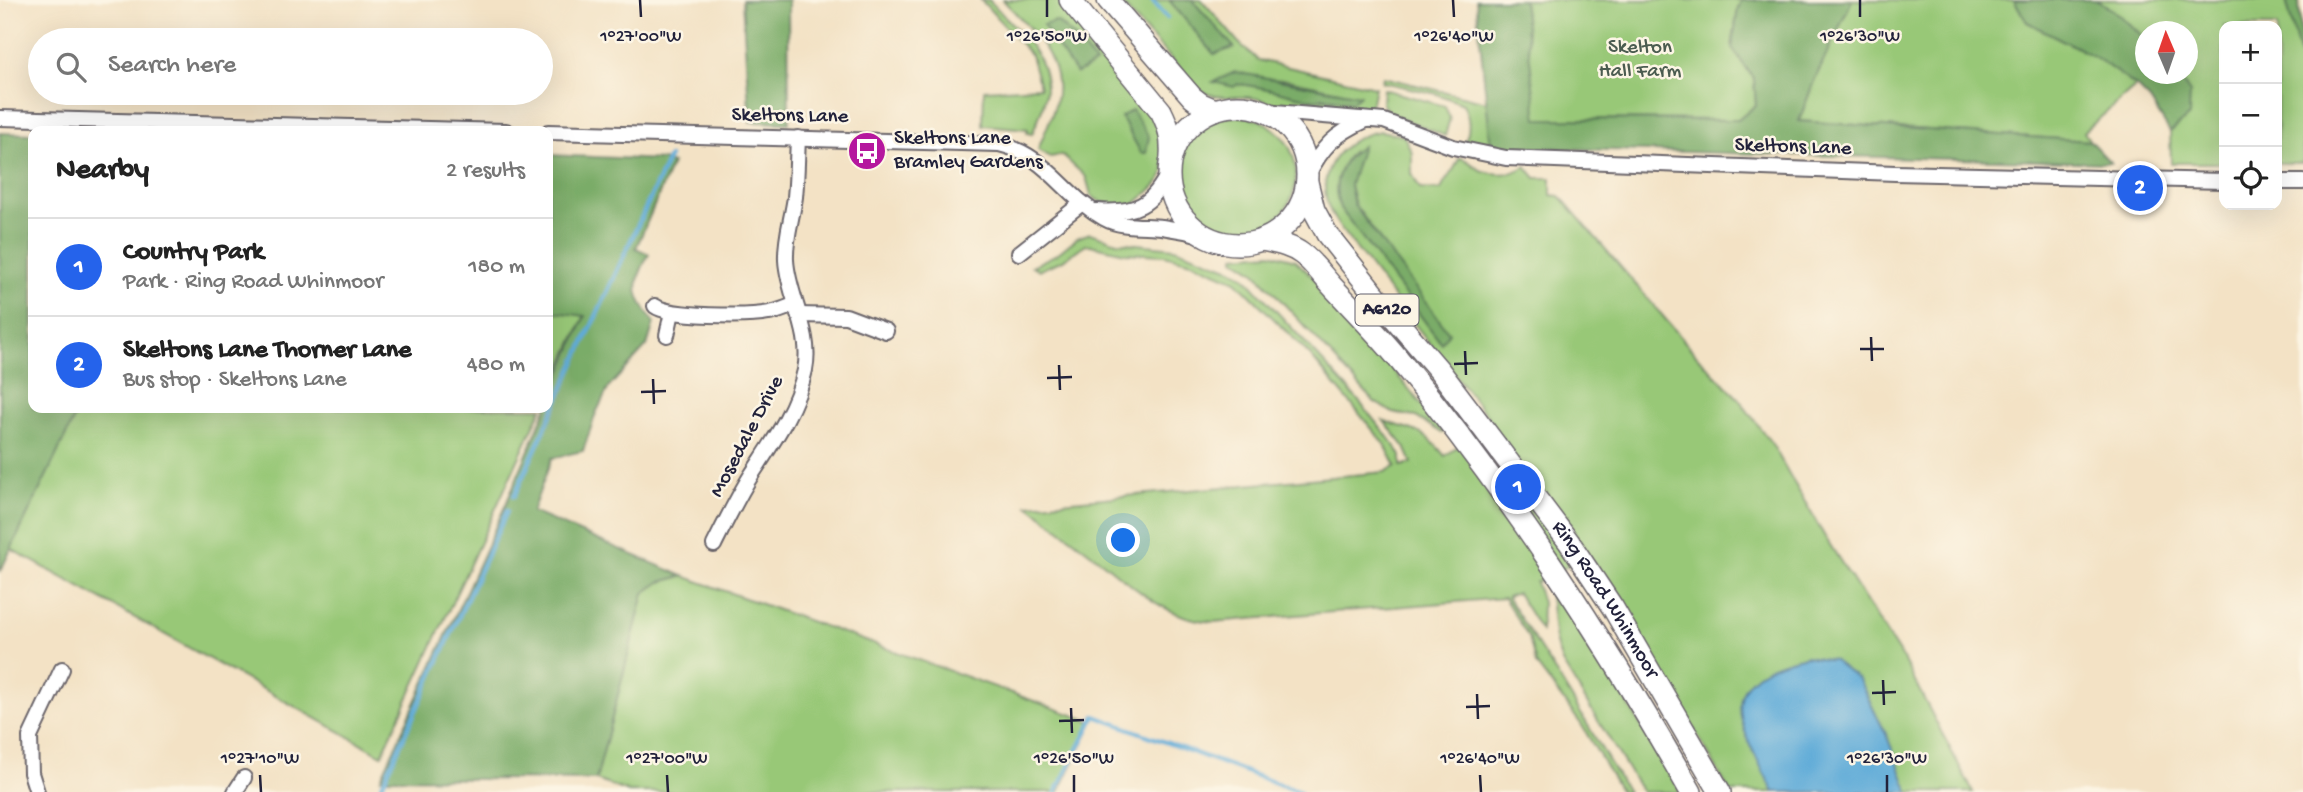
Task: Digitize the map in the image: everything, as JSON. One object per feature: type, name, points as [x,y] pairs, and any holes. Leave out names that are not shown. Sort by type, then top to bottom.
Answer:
[{"type":"highway","points":[[1070,0],[1160,111],[1169,127],[1172,139],[1170,164],[1169,185],[1173,201],[1191,226],[1205,236],[1232,244],[1262,240],[1278,232],[1294,214],[1302,200],[1307,179],[1300,145],[1291,131],[1279,119],[1244,106],[1215,110],[1190,125],[1180,138],[1170,164]]},
{"type":"highway","points":[[1108,0],[1192,97],[1215,110]]},
{"type":"highway","name":"Ring Road Whinmoor","points":[[1307,179],[1314,210],[1327,234],[1439,370],[1569,542],[1626,631],[1720,792]]},
{"type":"highway","name":"Ring Road Whinmoor","points":[[1262,240],[1292,248],[1313,264],[1433,401],[1547,558],[1645,712],[1691,792]]},
{"type":"street","name":"Skeltons Lane","points":[[1263,111],[1395,124],[1453,147],[1506,158],[1895,173],[2219,180]]},
{"type":"street","points":[[0,118],[311,126]]},
{"type":"street","points":[[1307,179],[1319,154],[1333,138],[1367,120]]},
{"type":"street","name":"Skeltons Lane","points":[[553,132],[988,143],[1010,146],[1046,167],[1087,207],[1108,220],[1124,225],[1162,227],[1205,236]]},
{"type":"street","name":"Mosedale Drive","points":[[714,545],[751,476],[774,442],[795,400],[806,369],[807,344],[788,282],[786,236],[795,197],[798,138]]},
{"type":"street","points":[[1019,253],[1087,207],[1124,211],[1142,205],[1156,194],[1170,164]]},
{"type":"street","points":[[2282,182],[2303,183]]},
{"type":"street","points":[[654,306],[672,312],[769,313],[797,310],[846,316],[886,331]]},
{"type":"street","points":[[667,335],[672,312]]},
{"type":"street","points":[[37,792],[31,773],[30,737],[62,668]]},
{"type":"street","points":[[235,792],[244,778]]},
{"type":"green space","points":[[742,0],[788,0],[789,123],[750,122]]},
{"type":"green space","points":[[981,0],[989,0],[1019,32],[1037,55],[1043,68],[1045,97],[1032,134],[1027,133],[1028,129],[983,125],[984,90],[1040,87],[1031,55]]},
{"type":"green space","points":[[1003,0],[1061,0],[1150,115],[1160,138],[1165,165],[1158,183],[1135,204],[1109,205],[1097,200],[1091,195],[1086,177],[1062,155],[1050,157],[1038,150],[1054,108],[1056,76],[1045,48]]},
{"type":"green space","points":[[1118,0],[1169,0],[1214,54],[1234,48],[1192,0],[1202,0],[1238,42],[1258,60],[1375,87],[1372,102],[1363,111],[1342,112],[1300,110],[1245,97],[1219,97],[1199,90]],"holes":[[[1283,79],[1359,95],[1352,102],[1297,96],[1267,87],[1238,84]]]},
{"type":"green space","points":[[1169,0],[1192,0],[1234,47],[1214,54]]},
{"type":"green space","points":[[1476,0],[1523,0],[1537,119],[1738,120],[1756,105],[1754,79],[1732,48],[1738,8],[1742,0],[1852,0],[1814,81],[1799,121],[2090,141],[2111,163],[1491,147]]},
{"type":"green space","name":"Skelton Hall Farm","points":[[1523,0],[1742,0],[1738,8],[1732,48],[1754,79],[1756,105],[1738,120],[1536,119]]},
{"type":"green space","points":[[1852,0],[2014,0],[2027,22],[2094,56],[2136,86],[2084,132],[2090,141],[1799,121],[1814,81]]},
{"type":"green space","points":[[2014,0],[2095,0],[2113,10],[2135,29],[2135,84],[2184,84],[2190,93],[2189,116],[2170,132],[2150,100],[2136,86],[2094,56],[2027,22]]},
{"type":"green space","points":[[2095,0],[2286,0],[2302,64],[2303,163],[2282,163],[2282,21],[2219,21],[2219,163],[2171,163],[2170,132],[2189,116],[2189,93],[2183,84],[2198,84],[2198,21],[2135,21],[2135,29],[2113,10]]},
{"type":"green space","points":[[2286,0],[2299,0],[2302,64]]},
{"type":"green space","points":[[1056,21],[1096,63],[1076,74],[1043,25]]},
{"type":"green space","points":[[1235,72],[1360,95],[1352,102],[1322,97],[1317,100],[1258,87],[1238,84],[1234,87],[1213,82]]},
{"type":"green space","points":[[1383,77],[1487,102],[1491,147],[1465,141],[1468,122],[1463,104],[1437,94],[1382,82]]},
{"type":"green space","points":[[1383,89],[1445,106],[1450,118],[1445,136],[1389,113],[1382,103]]},
{"type":"green space","points":[[1132,110],[1149,137],[1146,153],[1141,153],[1121,117]]},
{"type":"green space","points":[[1237,116],[1260,120],[1279,133],[1292,152],[1296,175],[1292,198],[1279,217],[1260,230],[1237,234],[1214,230],[1195,217],[1182,198],[1178,175],[1182,152],[1195,133],[1214,120]]},
{"type":"green space","points":[[1381,131],[1404,136],[1412,153],[1412,174],[1420,189],[1441,190],[1459,158],[1489,173],[1506,173],[1526,166],[1536,178],[1551,178],[1551,195],[1560,196],[1697,356],[1738,398],[1772,444],[1825,537],[1903,659],[1973,792],[1730,792],[1630,617],[1588,556],[1536,582],[1542,603],[1541,631],[1517,593],[1507,597],[1570,695],[1627,792],[1621,792],[1581,724],[1536,664],[1529,638],[1504,598],[1213,622],[1197,620],[1153,601],[1028,505],[1385,472],[1396,466],[1384,443],[1310,355],[1236,281],[1192,262],[1164,255],[1125,253],[1086,244],[1063,260],[1040,270],[1032,266],[1090,233],[1117,242],[1175,248],[1245,277],[1357,399],[1396,447],[1401,456],[1401,466],[1412,463],[1405,447],[1384,421],[1424,436],[1445,456],[1492,422],[1347,237],[1329,208],[1325,194],[1329,168],[1344,148],[1368,134]],"holes":[[[1352,152],[1350,185],[1355,205],[1379,238],[1416,308],[1340,208],[1336,193],[1337,178]]]},
{"type":"green space","points":[[0,133],[28,134],[28,413],[77,413],[0,572]]},
{"type":"green space","points":[[1362,146],[1350,185],[1354,205],[1449,333],[1441,343],[1340,208],[1337,199],[1339,173],[1348,158]]},
{"type":"green space","points":[[553,155],[663,160],[672,164],[636,248],[649,254],[637,289],[642,304],[654,323],[647,346],[609,387],[596,413],[583,451],[552,458],[532,512],[683,576],[660,582],[644,593],[596,780],[381,778],[506,504],[544,413],[553,413],[553,392],[585,316],[553,312]]},
{"type":"green space","points":[[1271,253],[1295,260],[1331,294],[1444,432],[1416,417],[1393,413],[1373,401],[1255,272],[1235,259],[1235,256]]},
{"type":"green space","points":[[553,312],[585,315],[553,385]]},
{"type":"green space","points":[[77,413],[540,413],[382,755],[11,549]]},
{"type":"green space","points":[[683,576],[1093,722],[1059,792],[629,792],[596,780],[644,593],[660,582]]},
{"type":"green space","points":[[1546,577],[1581,626],[1681,792],[1642,792],[1562,662],[1555,641]]},
{"type":"water","points":[[1806,656],[1833,660],[1859,680],[1886,734],[1909,792],[1774,792],[1750,745],[1740,707],[1744,691],[1755,677],[1775,665]]},
{"type":"waterway","points":[[1152,0],[1167,17]]},
{"type":"waterway","points":[[553,411],[669,157]]},
{"type":"waterway","points":[[514,496],[552,413]]},
{"type":"waterway","points":[[381,787],[507,511]]},
{"type":"waterway","points":[[1056,792],[1095,716],[1300,792]]},
{"type":"place","name":"Skeltons Lane Bramley Gardens","points":[[867,151]]},
{"type":"place","name":"Skeltons Lane Thorner Lane","points":[[2140,188]]},
{"type":"place","name":"Country Park","points":[[1518,487]]}]
